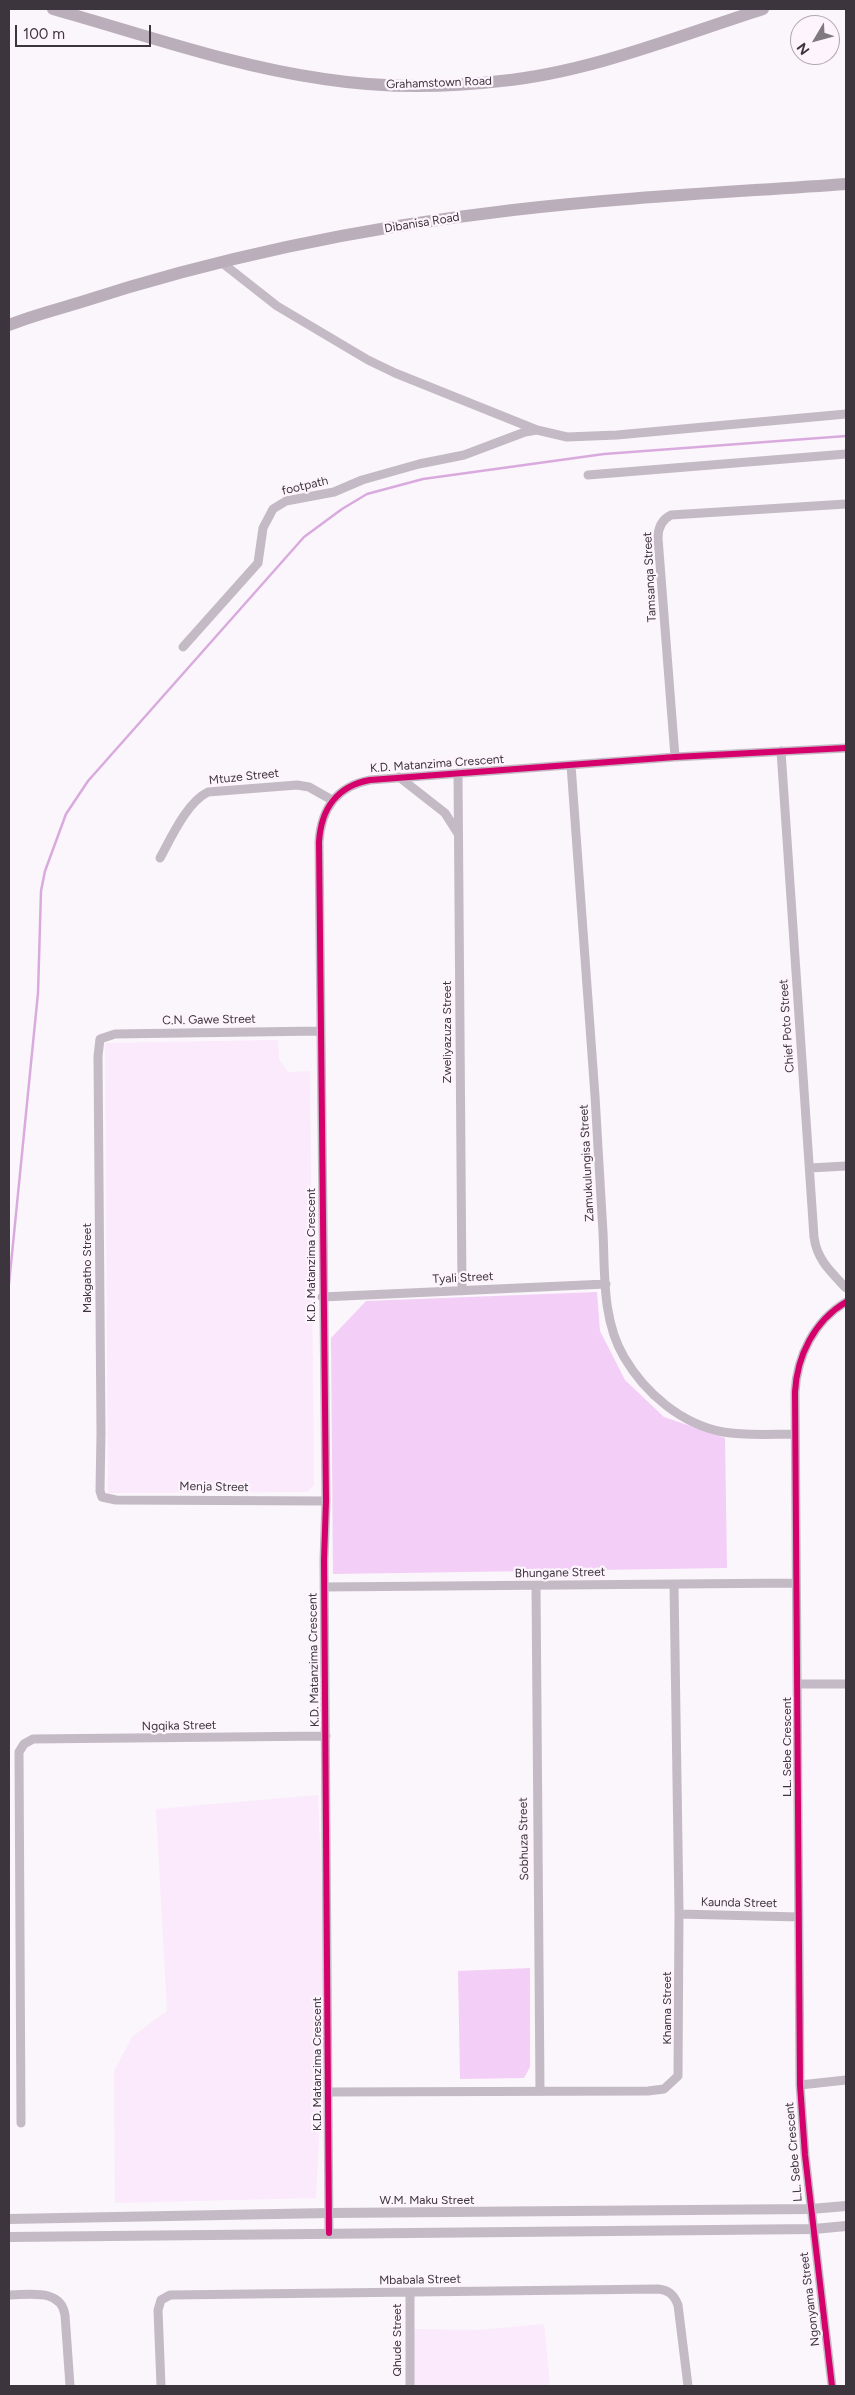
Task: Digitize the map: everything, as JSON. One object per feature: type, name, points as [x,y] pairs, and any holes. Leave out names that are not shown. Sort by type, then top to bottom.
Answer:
[{"type":"main road","name":"Grahamstown Road","points":[[53,9],[278,70],[351,83],[413,87],[502,81],[555,72],[614,57],[763,9]]},
{"type":"main road","name":"Dibanisa Road","points":[[9,325],[150,281],[221,262],[328,239],[494,212],[608,200],[846,184]]},
{"type":"street","points":[[221,262],[277,306],[368,360],[395,373],[538,430],[566,437],[617,435],[846,414]]},
{"type":"street","name":"footpath","points":[[183,647],[258,563],[262,528],[273,509],[286,501],[334,492],[362,480],[419,464],[464,455],[525,432],[538,430]]},
{"type":"street","points":[[588,475],[846,454]]},
{"type":"street","name":"Tamsanqa Street","points":[[675,758],[658,538],[658,531],[662,521],[671,515],[846,504]]},
{"type":"street","name":"K.D. Matanzima Crescent","points":[[329,2234],[324,1587],[326,1502],[322,1297],[319,835],[324,813],[332,800],[344,789],[359,782],[399,777],[846,748]]},
{"type":"street","name":"Chief Poto Street","points":[[781,751],[814,1237],[818,1255],[824,1265],[846,1288]]},
{"type":"street","name":"Zamukulungisa Street","points":[[571,765],[595,1097],[606,1284],[609,1318],[616,1344],[645,1386],[672,1410],[695,1422],[722,1432],[795,1434]]},
{"type":"street","name":"Zweliyazuza Street","points":[[458,773],[462,1291]]},
{"type":"street","points":[[399,777],[445,813],[458,834]]},
{"type":"street","name":"Mtuze Street","points":[[160,858],[183,817],[208,792],[297,785],[309,787],[332,800]]},
{"type":"street","name":"C.N. Gawe Street","points":[[100,1039],[115,1034],[320,1031]]},
{"type":"street","name":"Makgatho Street","points":[[100,1039],[98,1056],[100,1491],[102,1496]]},
{"type":"street","points":[[810,1168],[846,1166]]},
{"type":"street","name":"Tyali Street","points":[[322,1297],[606,1284]]},
{"type":"street","name":"L.L. Sebe Crescent","points":[[811,2209],[800,2085],[796,1379],[802,1355],[816,1330],[835,1309],[846,1302]]},
{"type":"street","name":"Menja Street","points":[[102,1496],[116,1500],[326,1502]]},
{"type":"street","name":"Bhungane Street","points":[[324,1587],[796,1582]]},
{"type":"street","name":"Khama Street","points":[[328,2092],[648,2091],[664,2089],[674,2081],[679,2071],[679,1914],[674,1584]]},
{"type":"street","name":"Sobhuza Street","points":[[536,1586],[540,2091]]},
{"type":"street","points":[[798,1684],[846,1684]]},
{"type":"street","name":"Ngqika Street","points":[[21,2123],[19,1752],[24,1744],[33,1739],[326,1736]]},
{"type":"street","name":"Kaunda Street","points":[[679,1914],[799,1916]]},
{"type":"street","points":[[800,2085],[846,2080]]},
{"type":"street","name":"W.M. Maku Street","points":[[9,2219],[329,2213],[811,2209],[846,2206]]},
{"type":"street","name":"Ngonyama Street","points":[[811,2209],[832,2386]]},
{"type":"street","points":[[9,2237],[814,2229],[846,2226]]},
{"type":"street","name":"Mbabala Street","points":[[160,2386],[158,2310],[161,2300],[165,2296],[176,2293],[664,2290],[672,2294],[678,2305],[688,2386]]},
{"type":"street","name":"Qhude Street","points":[[410,2293],[410,2386]]},
{"type":"street","points":[[9,2295],[51,2296],[62,2304],[65,2314],[70,2386]]},
{"type":"shaded area","points":[[278,1040],[279,1059],[288,1072],[310,1071],[314,1485],[307,1492],[108,1493],[105,1043]]},
{"type":"shaded area","points":[[597,1292],[600,1331],[625,1380],[664,1417],[725,1438],[727,1568],[333,1574],[331,1338],[366,1301]]},
{"type":"shaded area","points":[[318,1795],[326,1999],[316,2198],[115,2203],[114,2071],[133,2036],[167,2011],[156,1809]]},
{"type":"shaded area","points":[[530,1968],[530,2067],[524,2078],[460,2079],[458,1971]]},
{"type":"shaded area","points":[[544,2324],[550,2386],[410,2386],[410,2329],[478,2330]]},
{"type":"waterway","points":[[9,1284],[38,993],[41,891],[45,871],[66,814],[88,781],[304,537],[342,509],[367,494],[423,479],[604,454],[846,436]]},
{"type":"cycle path","points":[[329,2233],[324,1560],[326,1501],[319,842],[323,819],[327,809],[340,794],[358,783],[370,780],[675,757],[846,748]]},
{"type":"cycle path","points":[[832,2386],[805,2155],[800,2085],[795,1392],[799,1365],[809,1341],[825,1319],[846,1302]]}]
